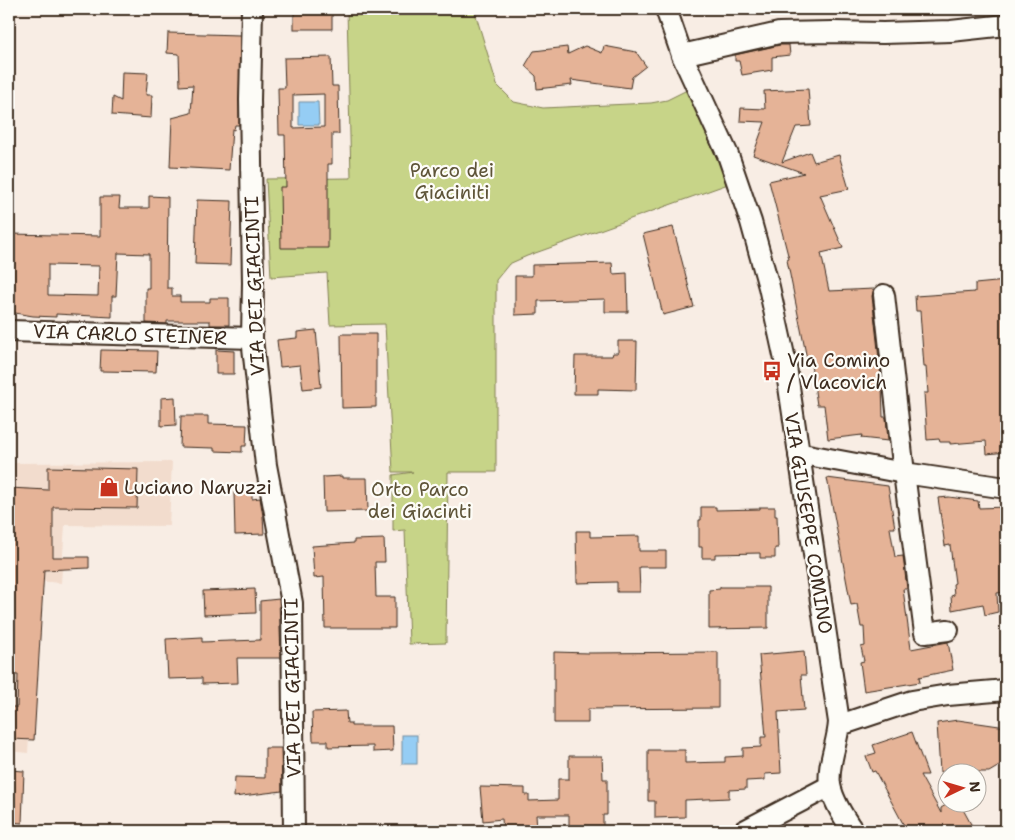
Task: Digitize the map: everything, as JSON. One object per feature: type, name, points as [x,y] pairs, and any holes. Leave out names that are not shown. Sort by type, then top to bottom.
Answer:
[{"type":"street","name":"VIA DEI GIACINTI","points":[[252,9],[250,100],[252,338],[264,446],[292,603],[294,831]]},
{"type":"street","name":"VIA GIUSEPPE COMINO","points":[[666,9],[682,55],[728,155],[752,222],[785,360],[839,722],[839,734],[830,772],[830,786]]},
{"type":"street","points":[[682,55],[779,33],[922,32],[1006,25]]},
{"type":"street","points":[[884,295],[904,473],[925,633],[948,630]]},
{"type":"street","name":"VIA CARLO STEINER","points":[[9,331],[252,338]]},
{"type":"street","points":[[799,455],[1006,488]]},
{"type":"street","points":[[839,722],[846,723],[912,701],[948,695],[1006,690]]},
{"type":"street","points":[[744,831],[830,786],[840,811],[853,831]]},
{"type":"shaded area","points":[[172,462],[169,526],[65,525],[61,583],[38,581],[28,753],[9,751],[9,463]]},
{"type":"green space","name":"Parco dei Giaciniti","points":[[347,9],[474,9],[497,85],[514,102],[543,108],[651,103],[667,100],[687,90],[728,184],[527,256],[509,264],[496,280],[496,472],[448,472],[446,643],[409,644],[405,530],[393,531],[393,475],[413,472],[393,472],[385,324],[330,325],[327,273],[271,277],[266,179],[351,178]]},
{"type":"water","points":[[299,102],[318,102],[319,125],[299,125]]},
{"type":"water","points":[[402,735],[417,735],[417,764],[402,764]]},
{"type":"building","points":[[294,9],[332,9],[332,29],[294,29]]},
{"type":"building","points":[[168,33],[240,35],[239,125],[235,125],[234,130],[232,129],[229,170],[170,167],[172,118],[191,113],[193,85],[180,86],[179,54],[167,53]]},
{"type":"building","points":[[780,45],[789,45],[790,55],[772,57],[772,70],[742,75],[739,61],[735,61],[735,55]]},
{"type":"building","points":[[585,46],[602,53],[604,46],[636,52],[646,66],[632,77],[630,88],[571,80],[572,85],[537,89],[536,76],[525,66],[534,51],[567,47],[568,54]]},
{"type":"building","points":[[331,57],[332,86],[338,86],[339,134],[332,134],[332,164],[328,164],[328,248],[281,248],[280,187],[286,187],[285,135],[279,135],[278,88],[285,88],[284,58]],"holes":[[[324,94],[324,127],[293,128],[293,95]]]},
{"type":"building","points":[[122,72],[148,73],[146,95],[152,95],[151,118],[112,115],[113,97],[121,101]]},
{"type":"building","points":[[808,89],[811,126],[796,127],[782,162],[810,152],[814,162],[839,155],[849,189],[820,195],[843,248],[821,253],[829,291],[874,289],[872,296],[882,386],[883,417],[886,417],[888,441],[861,438],[862,435],[828,439],[824,405],[817,405],[811,364],[808,364],[787,260],[789,259],[769,181],[804,173],[753,155],[765,122],[740,121],[741,108],[765,109],[764,91]]},
{"type":"building","points":[[149,196],[168,197],[167,288],[172,288],[172,296],[180,296],[180,302],[210,302],[210,298],[229,298],[229,325],[210,325],[210,321],[167,321],[167,324],[146,323],[146,288],[149,288],[149,254],[118,253],[116,296],[112,296],[112,317],[56,314],[56,317],[33,316],[9,312],[11,234],[100,236],[100,197],[120,197],[119,208],[149,208]],"holes":[[[48,265],[99,266],[98,296],[48,295]]]},
{"type":"building","points":[[197,200],[232,201],[230,265],[195,264]]},
{"type":"building","points":[[673,227],[694,307],[663,315],[643,234]]},
{"type":"building","points":[[612,263],[613,274],[627,273],[628,312],[605,312],[605,299],[538,301],[538,314],[515,315],[515,276],[532,276],[532,265]]},
{"type":"building","points":[[1006,281],[1006,452],[987,454],[986,441],[950,444],[950,442],[940,442],[939,439],[927,440],[924,393],[928,393],[926,367],[924,367],[920,311],[916,311],[915,296],[975,292],[975,284]]},
{"type":"building","points":[[316,330],[321,387],[303,389],[300,365],[280,367],[277,340],[297,338],[297,332]]},
{"type":"building","points":[[341,334],[376,334],[376,407],[342,408]]},
{"type":"building","points":[[618,341],[637,341],[636,390],[598,389],[598,394],[574,394],[575,356],[612,356],[613,353],[618,353]]},
{"type":"building","points":[[101,350],[157,351],[156,372],[100,371]]},
{"type":"building","points":[[216,350],[234,351],[234,374],[216,374]]},
{"type":"building","points":[[175,397],[176,425],[161,426],[161,398]]},
{"type":"building","points":[[181,416],[208,416],[208,424],[247,425],[246,446],[242,446],[242,452],[214,451],[214,448],[180,447]]},
{"type":"building","points":[[48,467],[138,469],[137,508],[53,507],[53,557],[89,557],[89,568],[44,570],[34,740],[11,739],[11,727],[9,727],[10,707],[17,707],[18,675],[9,675],[9,488],[48,490]]},
{"type":"building","points":[[342,476],[342,478],[367,478],[368,511],[324,512],[323,477]]},
{"type":"building","points":[[827,478],[888,486],[895,528],[890,528],[895,557],[903,556],[907,589],[903,589],[911,649],[948,642],[953,670],[919,677],[920,682],[864,691],[860,662],[864,661],[861,647],[865,646],[864,627],[861,627],[857,604],[851,605]]},
{"type":"building","points":[[252,491],[252,499],[260,498],[264,534],[235,535],[234,492]]},
{"type":"building","points":[[949,497],[978,501],[979,508],[1006,507],[1006,592],[997,593],[998,612],[985,615],[983,604],[952,610],[951,596],[954,595],[953,584],[955,583],[950,545],[945,546],[938,498]]},
{"type":"building","points":[[701,507],[716,507],[716,510],[775,507],[778,548],[775,548],[775,558],[760,558],[760,553],[715,554],[715,558],[702,558],[702,547],[699,547]]},
{"type":"building","points":[[576,531],[590,531],[590,537],[639,536],[639,551],[666,551],[666,567],[639,567],[640,592],[617,592],[617,582],[577,583]]},
{"type":"building","points":[[384,539],[385,562],[375,562],[376,597],[395,597],[395,628],[325,628],[324,577],[314,578],[312,546],[354,543],[354,540]]},
{"type":"building","points":[[720,587],[768,587],[768,628],[709,629],[709,590],[720,589]]},
{"type":"building","points":[[255,589],[256,613],[204,615],[203,591]]},
{"type":"building","points":[[279,599],[281,658],[237,658],[238,683],[202,684],[202,678],[168,679],[166,639],[202,637],[202,642],[260,640],[260,601]]},
{"type":"building","points":[[804,651],[806,675],[801,675],[804,710],[778,712],[781,773],[765,774],[765,780],[746,781],[746,789],[729,790],[729,798],[685,800],[685,817],[655,818],[655,801],[648,801],[648,750],[685,750],[685,763],[725,762],[725,757],[743,756],[743,748],[761,747],[761,737],[766,737],[759,655]]},
{"type":"building","points":[[554,652],[718,652],[718,708],[588,709],[588,723],[554,723]]},
{"type":"building","points":[[346,711],[347,723],[351,723],[351,726],[392,726],[393,751],[373,752],[373,746],[328,747],[328,741],[313,741],[312,712]]},
{"type":"building","points":[[958,720],[1006,727],[1006,762],[988,772],[988,762],[939,762],[937,723]]},
{"type":"building","points":[[912,732],[928,775],[920,775],[938,808],[938,812],[964,812],[972,826],[963,831],[907,831],[875,771],[872,772],[866,756],[876,753],[873,745]]},
{"type":"building","points":[[265,748],[281,748],[282,791],[234,797],[235,777],[265,778]]},
{"type":"building","points":[[569,756],[602,756],[603,779],[607,779],[607,815],[603,815],[603,831],[569,831],[569,815],[536,815],[537,831],[503,831],[502,819],[483,821],[480,787],[525,788],[525,795],[529,795],[529,801],[558,800],[558,779],[569,779]]},
{"type":"building","points":[[9,770],[24,771],[22,823],[9,822]]},
{"type":"place","name":"Via Comino / Vlacovich","points":[[772,371]]},
{"type":"place","name":"Luciano Naruzzi","points":[[109,487]]},
{"type":"park label","name":"Orto Parco dei Giacinti","points":[[420,500]]}]
